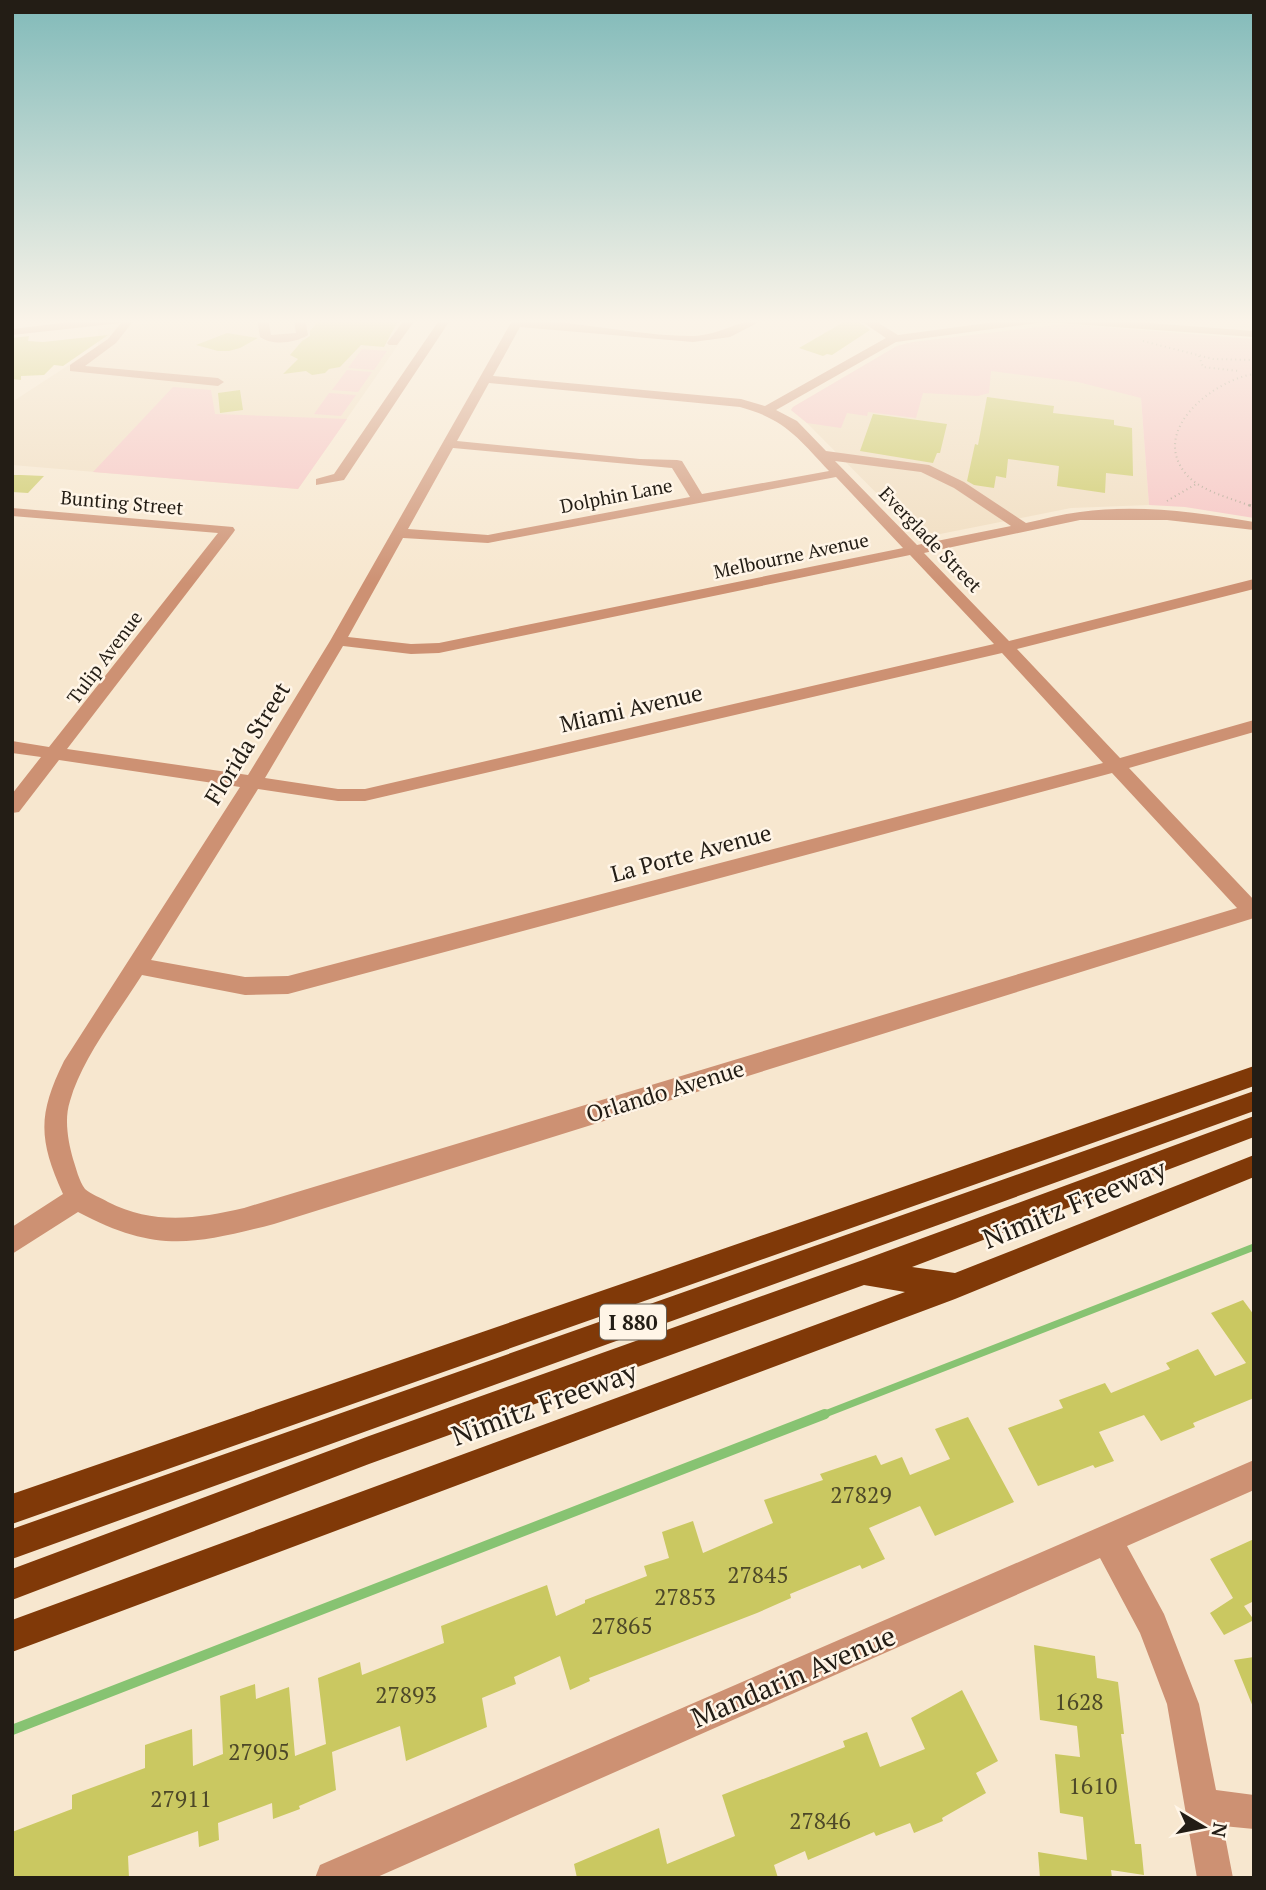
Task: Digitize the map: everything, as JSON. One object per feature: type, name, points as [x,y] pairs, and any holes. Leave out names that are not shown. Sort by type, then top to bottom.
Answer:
[{"type":"highway","name":"I 880","points":[[12,1509],[1254,1076]]},
{"type":"highway","name":"I 880","points":[[12,1544],[1254,1101]]},
{"type":"highway","name":"I 880","points":[[12,1585],[369,1450],[863,1273],[1254,1126]]},
{"type":"highway","name":"Nimitz Freeway","points":[[12,1636],[955,1286],[1254,1166]]},
{"type":"highway","points":[[863,1273],[955,1286]]},
{"type":"street","points":[[321,482],[339,477],[386,407]]},
{"type":"street","name":"Florida Street","points":[[77,1198],[62,1166],[57,1146],[57,1105],[72,1068],[338,641],[471,407]]},
{"type":"street","name":"Everglade Street","points":[[757,407],[792,424],[1006,647],[1252,910]]},
{"type":"street","points":[[767,410],[772,407]]},
{"type":"street","points":[[450,443],[640,463],[677,464],[698,498]]},
{"type":"street","points":[[822,455],[924,468],[959,485],[1023,527]]},
{"type":"street","name":"Dolphin Lane","points":[[399,533],[488,539],[838,473]]},
{"type":"street","name":"Bunting Street","points":[[12,512],[228,530]]},
{"type":"street","name":"Melbourne Avenue","points":[[338,641],[411,649],[439,648],[1080,516],[1167,514],[1254,526]]},
{"type":"street","name":"Tulip Avenue","points":[[12,807],[56,754],[228,530]]},
{"type":"street","name":"Miami Avenue","points":[[12,747],[338,795],[365,795],[1006,647],[1254,584]]},
{"type":"street","name":"La Porte Avenue","points":[[137,966],[245,986],[288,985],[1116,766],[1254,726]]},
{"type":"street","name":"Orlando Avenue","points":[[77,1198],[106,1215],[136,1226],[166,1233],[200,1231],[274,1212],[1252,910]]},
{"type":"street","points":[[12,1242],[77,1198]]},
{"type":"street","name":"Mandarin Avenue","points":[[333,1878],[1254,1475]]},
{"type":"street","points":[[1107,1541],[1153,1625],[1183,1704],[1215,1878]]},
{"type":"street","points":[[1202,1806],[1254,1812]]},
{"type":"path","points":[[1192,407],[1179,424],[1175,448],[1178,464],[1188,477],[1198,483],[1254,507]]},
{"type":"path","points":[[1167,514],[1164,503],[1170,497],[1198,483]]},
{"type":"shaded area","points":[[12,407],[355,407],[298,489],[12,465]]},
{"type":"shaded area","points":[[154,407],[214,407],[215,414],[347,419],[298,489],[93,472]]},
{"type":"shaded area","points":[[319,407],[347,407],[341,416],[314,414]]},
{"type":"shaded area","points":[[793,407],[1142,407],[1149,505],[1071,508],[919,536],[791,410]]},
{"type":"shaded area","points":[[793,407],[919,407],[916,418],[868,412],[867,416],[847,413],[841,428],[807,423],[791,410]]},
{"type":"shaded area","points":[[1142,407],[1254,407],[1254,518],[1185,507],[1149,505]]},
{"type":"building","points":[[219,407],[243,407],[243,410],[220,413]]},
{"type":"building","points":[[985,407],[1054,407],[1053,413],[1114,420],[1114,425],[1132,428],[1133,476],[1106,473],[1105,493],[1057,486],[1059,466],[1008,459],[1006,478],[996,476],[994,488],[974,485],[967,481],[975,444],[978,445]]},
{"type":"building","points":[[873,414],[947,424],[940,453],[937,453],[933,463],[860,451]]},
{"type":"building","points":[[12,475],[44,476],[28,493],[12,492]]},
{"type":"building","points":[[1243,1300],[1254,1315],[1254,1398],[1193,1423],[1195,1427],[1161,1441],[1144,1415],[1099,1432],[1114,1461],[1095,1468],[1093,1465],[1038,1486],[1008,1428],[1063,1408],[1059,1400],[1105,1383],[1111,1393],[1170,1369],[1166,1363],[1198,1349],[1215,1376],[1246,1363],[1211,1313]]},
{"type":"building","points":[[968,1417],[1014,1502],[935,1536],[920,1506],[869,1528],[885,1559],[862,1569],[860,1565],[790,1594],[791,1598],[757,1613],[589,1678],[590,1681],[570,1690],[560,1656],[514,1677],[516,1684],[482,1698],[487,1727],[406,1761],[400,1726],[332,1752],[336,1790],[299,1806],[300,1809],[273,1819],[272,1803],[218,1823],[219,1840],[199,1847],[198,1831],[128,1856],[129,1878],[12,1878],[12,1832],[72,1809],[72,1795],[145,1768],[145,1745],[192,1729],[193,1766],[223,1754],[220,1696],[255,1684],[256,1699],[289,1687],[295,1756],[326,1744],[318,1678],[360,1662],[362,1675],[444,1643],[441,1626],[547,1585],[556,1616],[585,1603],[585,1600],[647,1576],[644,1566],[669,1558],[662,1532],[693,1521],[703,1553],[773,1523],[764,1500],[823,1480],[820,1474],[876,1455],[881,1465],[902,1457],[910,1475],[950,1459],[935,1429]]},
{"type":"building","points":[[1254,1539],[1254,1601],[1244,1606],[1254,1620],[1224,1635],[1210,1613],[1233,1598],[1210,1559]]},
{"type":"building","points":[[1034,1645],[1095,1656],[1097,1678],[1118,1682],[1124,1734],[1121,1734],[1135,1844],[1141,1844],[1144,1875],[1111,1870],[1112,1878],[1040,1878],[1038,1852],[1087,1860],[1083,1817],[1060,1813],[1055,1754],[1080,1757],[1077,1726],[1040,1720]]},
{"type":"building","points":[[1254,1657],[1254,1707],[1253,1707],[1234,1660]]},
{"type":"building","points":[[962,1690],[998,1761],[976,1773],[986,1793],[942,1818],[943,1821],[914,1833],[910,1823],[876,1836],[874,1832],[808,1860],[805,1851],[774,1865],[778,1878],[577,1878],[574,1864],[659,1828],[667,1864],[735,1836],[722,1795],[845,1747],[843,1741],[867,1732],[880,1767],[925,1749],[911,1718]]},
{"type":"waterway","points":[[820,1416],[1254,1247]]},
{"type":"waterway","points":[[12,1730],[825,1414]]}]
